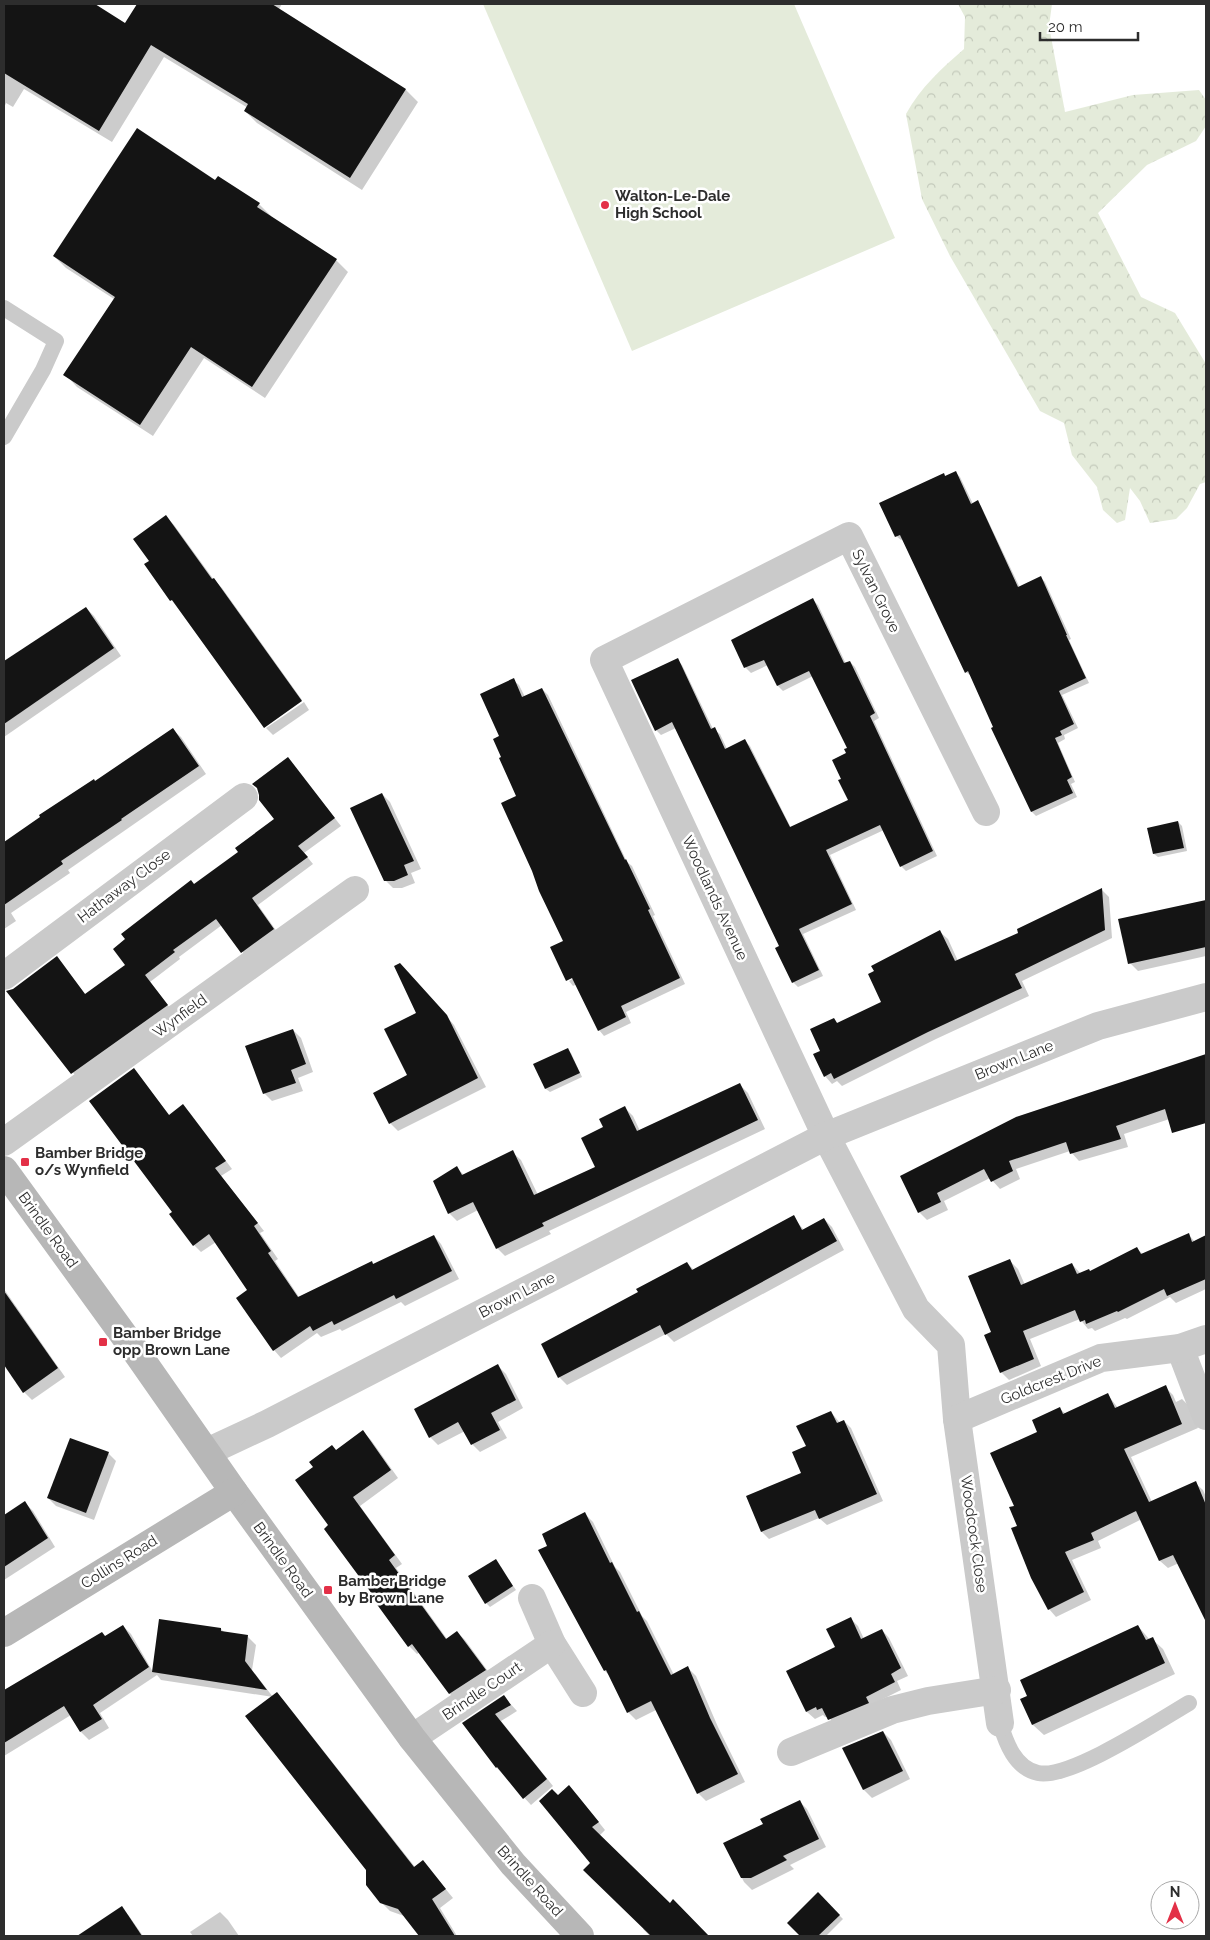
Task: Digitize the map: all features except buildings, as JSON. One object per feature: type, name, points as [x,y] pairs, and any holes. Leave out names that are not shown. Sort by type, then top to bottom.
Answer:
[{"type":"street","name":"Sylvan Grove","points":[[604,660],[849,536],[986,812]]},
{"type":"street","name":"Woodlands Avenue","points":[[604,660],[826,1136]]},
{"type":"street","name":"Hathaway Close","points":[[4,976],[244,797]]},
{"type":"street","name":"Wynfield","points":[[4,1142],[355,890]]},
{"type":"street","name":"Brown Lane","points":[[207,1452],[267,1424],[826,1136],[1098,1026],[1206,997]]},
{"type":"street","name":"Woodcock Close","points":[[826,1136],[916,1309],[951,1345],[957,1419],[997,1690],[1000,1723]]},
{"type":"street","name":"Brindle Road","points":[[4,1170],[412,1738],[513,1864],[580,1936]]},
{"type":"street","name":"Goldcrest Drive","points":[[957,1419],[1101,1358],[1180,1348],[1206,1339]]},
{"type":"street","points":[[1180,1348],[1206,1416]]},
{"type":"street","name":"Collins Road","points":[[4,1633],[234,1492]]},
{"type":"street","points":[[532,1598],[552,1644],[582,1693]]},
{"type":"street","name":"Brindle Court","points":[[412,1738],[552,1644]]},
{"type":"street","points":[[791,1752],[892,1710],[928,1701],[997,1690]]},
{"type":"lane","points":[[4,308],[56,341],[44,370],[4,437]]},
{"type":"lane","points":[[1000,1723],[1011,1752],[1019,1761],[1038,1773],[1054,1772],[1073,1767],[1189,1702]]},
{"type":"green space","points":[[483,4],[794,4],[895,238],[632,351]]},
{"type":"green space","points":[[958,4],[1052,4],[1049,26],[1065,112],[1133,95],[1199,90],[1206,100],[1206,126],[1196,141],[1147,165],[1098,213],[1141,297],[1175,313],[1206,364],[1206,482],[1200,484],[1187,508],[1176,519],[1150,523],[1140,501],[1130,488],[1125,520],[1117,523],[1103,510],[1097,487],[1072,455],[1064,423],[1040,411],[950,256],[922,199],[906,114],[939,71],[964,49],[965,17]]},
{"type":"place","name":"Walton-Le-Dale High School","points":[[605,205]]},
{"type":"place","name":"Bamber Bridge o/s Wynfield","points":[[25,1162]]},
{"type":"place","name":"Bamber Bridge opp Brown Lane","points":[[103,1342]]},
{"type":"place","name":"Bamber Bridge by Brown Lane","points":[[328,1590]]}]
